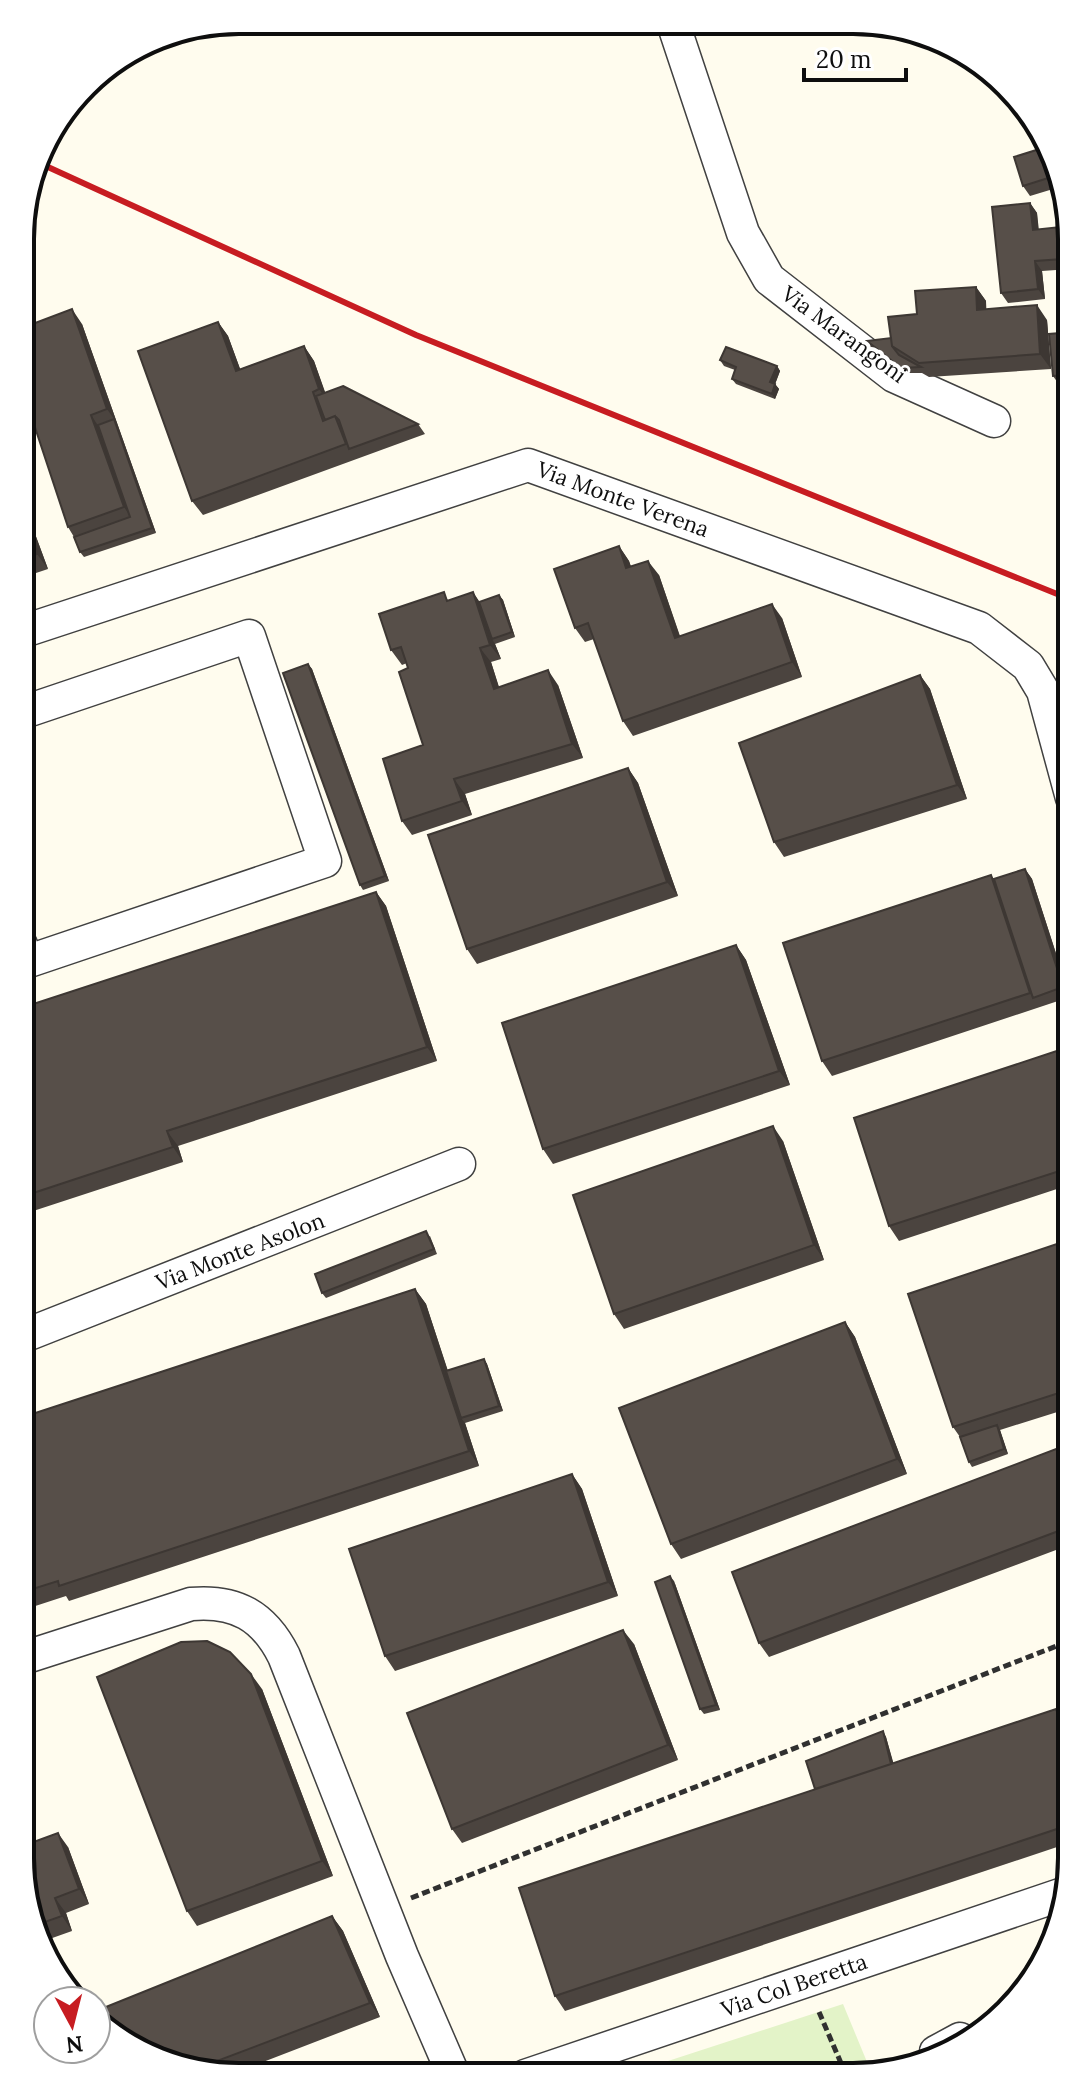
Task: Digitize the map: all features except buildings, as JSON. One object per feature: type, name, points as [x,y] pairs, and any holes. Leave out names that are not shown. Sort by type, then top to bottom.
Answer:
[{"type":"street","name":"Via Marangoni","points":[[677,34],[743,233],[769,279],[894,376],[994,421]]},
{"type":"street","name":"Via Monte Verena","points":[[34,628],[528,465],[979,628],[1028,666],[1058,704]]},
{"type":"street","points":[[34,709],[249,636],[325,861],[34,959]]},
{"type":"street","name":"Via Monte Asolon","points":[[34,1332],[459,1164]]},
{"type":"street","points":[[34,1654],[191,1604],[213,1602],[257,1618],[275,1638],[284,1656],[449,2063]]},
{"type":"street","name":"Via Col Beretta","points":[[612,2063],[807,1981],[1054,1897]]},
{"type":"path","points":[[384,1908],[1058,1645]]},
{"type":"path","points":[[807,1981],[841,2063]]},
{"type":"green space","points":[[843,2004],[867,2062],[663,2063]]},
{"type":"railway","points":[[47,167],[416,335],[1058,594]]}]
